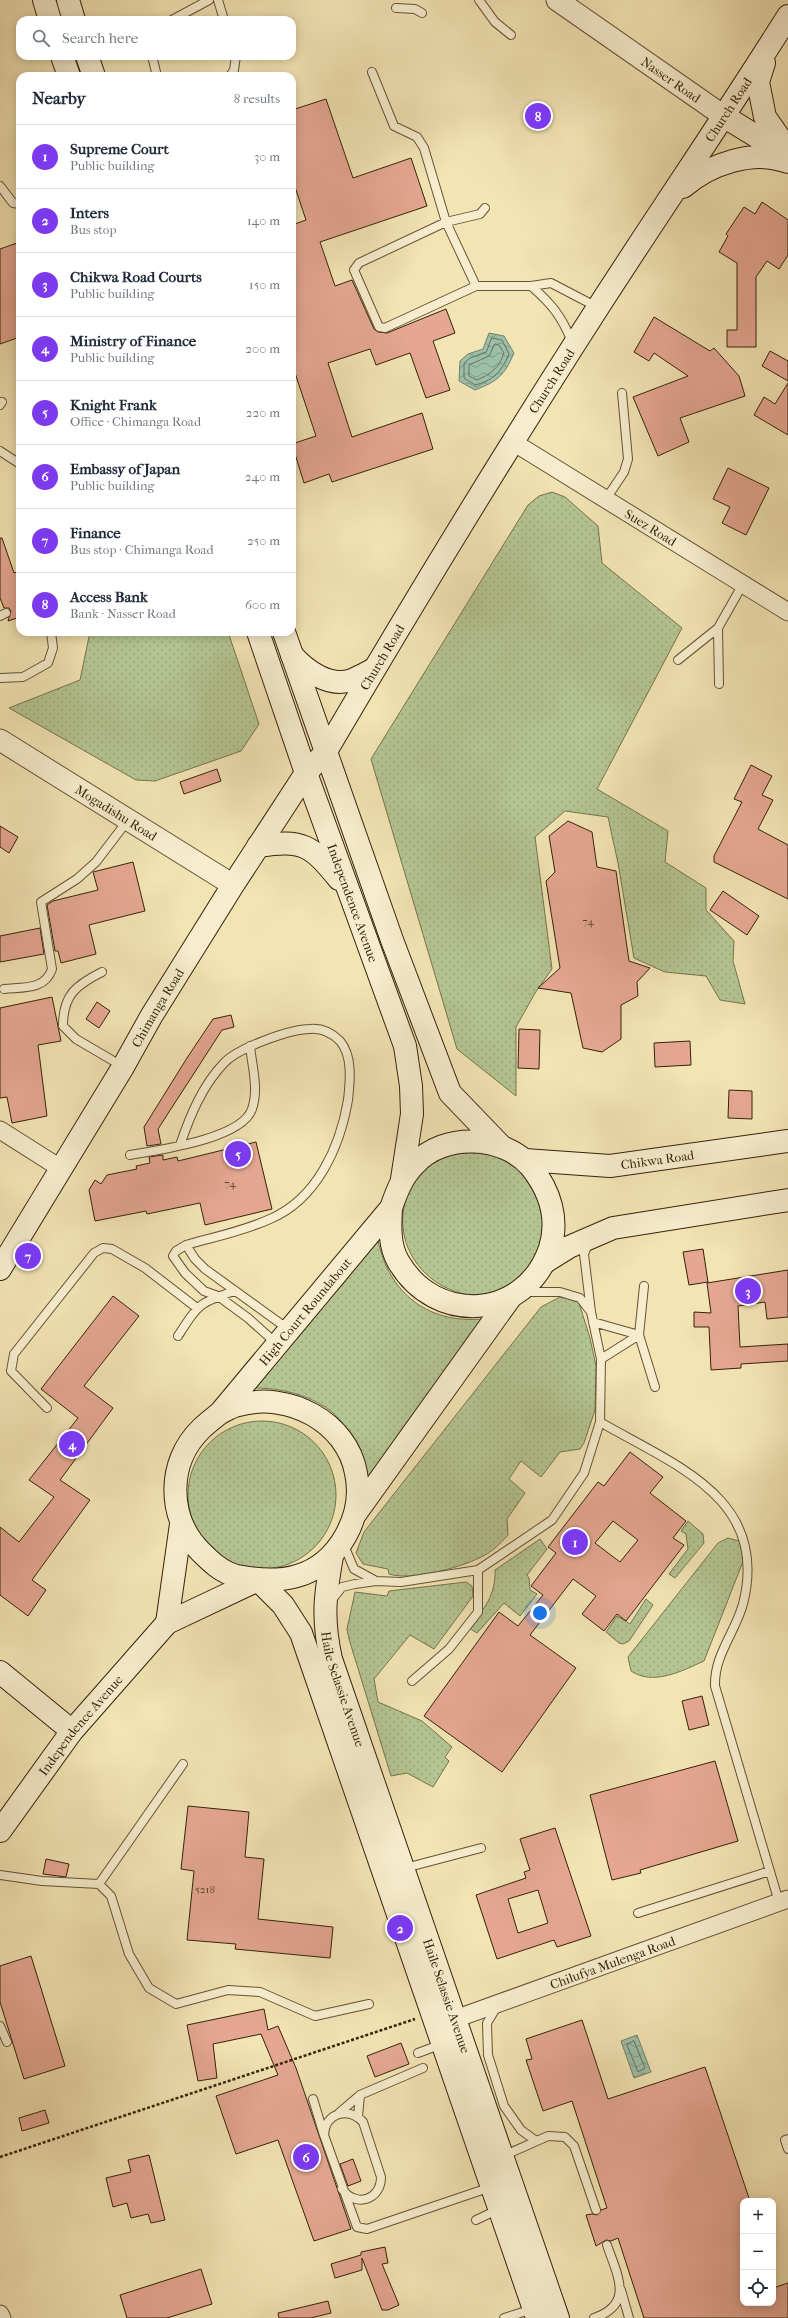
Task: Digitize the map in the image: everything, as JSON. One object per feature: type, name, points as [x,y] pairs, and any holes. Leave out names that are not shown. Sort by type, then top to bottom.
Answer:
[{"type":"main road","points":[[44,0],[49,16]]},
{"type":"main road","points":[[68,0],[73,16]]},
{"type":"main road","name":"Church Road","points":[[325,753],[426,581],[598,308],[725,117],[788,16]]},
{"type":"main road","points":[[767,50],[758,82],[766,117],[788,150]]},
{"type":"main road","points":[[63,60],[68,72]]},
{"type":"main road","points":[[88,60],[93,72]]},
{"type":"main road","name":"Nasser Road","points":[[725,117],[788,156]]},
{"type":"main road","points":[[671,198],[695,177],[722,164],[752,158],[788,162]]},
{"type":"main road","name":"Independence Avenue","points":[[259,636],[306,773],[404,1046],[411,1086],[412,1114],[401,1180]]},
{"type":"main road","name":"Independence Avenue","points":[[285,636],[325,753],[427,1037],[450,1093],[501,1146]]},
{"type":"main road","points":[[291,655],[300,665],[316,676],[333,681],[351,681],[374,669]]},
{"type":"main road","name":"Chimanga Road","points":[[0,1269],[123,1066],[152,1015],[233,885],[306,773],[325,753]]},
{"type":"main road","points":[[258,846],[285,842],[305,846],[320,856],[349,891]]},
{"type":"main road","name":"High Court Roundabout","points":[[479,1141],[501,1146],[525,1160],[543,1182],[553,1208],[554,1236],[545,1262],[534,1279],[514,1295],[355,1515],[337,1548],[315,1568],[297,1576],[258,1580],[234,1576],[212,1563],[194,1545],[181,1524],[175,1499],[176,1474],[186,1450],[201,1429],[220,1413],[390,1208],[401,1180],[416,1162],[435,1149],[456,1142],[479,1141]]},
{"type":"main road","name":"Chikwa Road","points":[[525,1160],[610,1166],[788,1141]]},
{"type":"main road","points":[[545,1262],[569,1247],[613,1228],[788,1200]]},
{"type":"main road","name":"High Court Roundabout","points":[[390,1208],[390,1235],[397,1260],[412,1282],[433,1298],[458,1306],[485,1306],[514,1295]]},
{"type":"main road","name":"High Court Roundabout","points":[[220,1413],[239,1405],[262,1402],[276,1403],[304,1410],[323,1420],[338,1435],[349,1453],[354,1466],[358,1494],[355,1515]]},
{"type":"main road","points":[[167,1623],[181,1524]]},
{"type":"main road","name":"Haile Selassie Avenue","points":[[337,1548],[325,1592],[325,1629],[331,1659],[393,1871],[491,2186],[535,2313]]},
{"type":"main road","name":"Independence Avenue","points":[[0,1831],[72,1731],[167,1623],[258,1580]]},
{"type":"main road","name":"Haile Selassie Avenue","points":[[258,1580],[283,1605],[301,1633],[393,1871]]},
{"type":"main road","points":[[0,1672],[72,1731]]},
{"type":"main road","name":"Haile Selassie Avenue","points":[[441,2025],[503,2157],[558,2318]]},
{"type":"street","name":"Nasser Road","points":[[559,0],[600,31],[725,117]]},
{"type":"street","name":"Suez Road","points":[[514,442],[788,612]]},
{"type":"street","name":"Mogadishu Road","points":[[0,740],[233,885]]},
{"type":"street","points":[[0,1130],[60,1168]]},
{"type":"street","name":"Chilufya Mulenga Road","points":[[441,2025],[784,1901]]},
{"type":"street","points":[[0,2314],[2,2318]]},
{"type":"lane","points":[[179,16],[209,0]]},
{"type":"lane","points":[[218,0],[223,16]]},
{"type":"lane","points":[[479,0],[494,22],[511,35]]},
{"type":"lane","points":[[396,8],[415,9],[422,13]]},
{"type":"lane","points":[[153,60],[156,72]]},
{"type":"lane","points":[[233,72],[235,60]]},
{"type":"lane","points":[[372,72],[394,126],[417,137],[424,148],[446,222],[476,286]]},
{"type":"lane","points":[[0,186],[13,203],[16,203]]},
{"type":"lane","points":[[485,208],[480,214],[446,222],[356,266],[354,270],[379,327],[390,327],[476,286],[532,286],[551,283],[598,308]]},
{"type":"lane","points":[[532,286],[553,305],[566,326],[574,346]]},
{"type":"lane","points":[[606,499],[624,472],[628,459],[622,394]]},
{"type":"lane","points":[[0,452],[16,462]]},
{"type":"lane","points":[[678,660],[718,628],[743,584]]},
{"type":"lane","points":[[718,628],[719,684]]},
{"type":"lane","points":[[0,678],[24,677],[48,663],[53,648],[52,636]]},
{"type":"lane","points":[[4,990],[43,984],[49,978],[52,968],[41,902],[77,879],[96,862],[129,820]]},
{"type":"lane","points":[[102,972],[79,984],[63,1009],[63,1026],[76,1039],[123,1066]]},
{"type":"lane","points":[[180,1145],[197,1100],[209,1081],[225,1062],[250,1046],[309,1028],[320,1029],[332,1035],[341,1042],[347,1056],[350,1073],[344,1120],[322,1174],[307,1194],[289,1208],[271,1219],[186,1245],[174,1253],[175,1260],[185,1273],[204,1291],[218,1296],[248,1318],[283,1337]]},
{"type":"lane","points":[[130,1155],[180,1145],[210,1137],[236,1126],[248,1118],[255,1096],[250,1046]]},
{"type":"lane","points":[[325,1608],[342,1587],[376,1581],[401,1582],[478,1570],[552,1520],[584,1473],[600,1422],[601,1359],[591,1312],[584,1254],[590,1238]]},
{"type":"lane","points":[[186,1245],[195,1259],[205,1269],[235,1291],[283,1337]]},
{"type":"lane","points":[[47,1408],[11,1371],[14,1354],[94,1253],[103,1248],[112,1248],[145,1268],[196,1308]]},
{"type":"lane","points":[[644,1286],[638,1335],[655,1387]]},
{"type":"lane","points":[[178,1336],[196,1308],[218,1296],[235,1291]]},
{"type":"lane","points":[[514,1295],[560,1292],[580,1298],[591,1312]]},
{"type":"lane","points":[[593,1322],[638,1335]]},
{"type":"lane","points":[[601,1359],[638,1335]]},
{"type":"lane","points":[[600,1422],[699,1479],[724,1503],[734,1517],[742,1534],[747,1556],[748,1578],[742,1605],[717,1664],[715,1686],[770,1871],[784,1901]]},
{"type":"lane","points":[[337,1548],[354,1569],[376,1581]]},
{"type":"lane","points":[[412,1681],[449,1649],[478,1612],[478,1570]]},
{"type":"lane","points":[[99,1884],[183,1764]]},
{"type":"lane","points":[[393,1871],[481,1848]]},
{"type":"lane","points":[[638,1913],[770,1871]]},
{"type":"lane","points":[[0,1875],[42,1881],[99,1884],[111,1896],[129,1954],[149,1988],[176,2004],[228,1990],[260,1992],[315,2016],[369,2004]]},
{"type":"lane","points":[[500,2003],[487,2023],[488,2055],[504,2106],[521,2130],[536,2141]]},
{"type":"lane","points":[[418,2053],[441,2025]]},
{"type":"lane","points":[[0,2026],[7,2042]]},
{"type":"lane","points":[[324,2135],[327,2122],[360,2096],[424,2068]]},
{"type":"lane","points":[[358,2117],[360,2096]]},
{"type":"lane","points":[[313,2099],[342,2189],[357,2227],[367,2230],[491,2186]]},
{"type":"lane","points":[[338,2113],[345,2112],[358,2117],[365,2128],[381,2177],[381,2184],[375,2195],[363,2201],[350,2198],[342,2189]]},
{"type":"lane","points":[[503,2157],[548,2136],[565,2138],[574,2146],[596,2210]]},
{"type":"lane","points":[[788,2139],[785,2140],[788,2149]]},
{"type":"lane","points":[[476,2220],[499,2209]]},
{"type":"lane","points":[[607,2245],[629,2318]]},
{"type":"lane","points":[[594,2318],[607,2316],[617,2304],[621,2289]]},
{"type":"lane","points":[[504,2318],[535,2313]]},
{"type":"path","points":[[0,2157],[441,2025]]},
{"type":"shaded area","points":[[552,492],[565,497],[598,526],[602,563],[682,628],[597,789],[668,831],[665,862],[706,888],[706,910],[734,941],[733,961],[745,1004],[720,1000],[706,976],[665,972],[634,958],[618,863],[608,817],[565,811],[535,837],[552,969],[535,993],[516,1027],[516,1096],[457,1049],[371,759],[528,505],[539,496]]},
{"type":"shaded area","points":[[89,636],[229,636],[259,724],[241,751],[155,781],[136,780],[9,708],[80,680]]},
{"type":"shaded area","points":[[473,1145],[526,1164],[550,1227],[528,1273],[525,1276],[502,1290],[479,1295],[456,1292],[435,1281],[418,1265],[406,1244],[403,1219],[408,1193],[421,1169],[442,1154]]},
{"type":"shaded area","points":[[377,1235],[382,1256],[390,1274],[401,1290],[415,1302],[431,1311],[448,1317],[468,1319],[490,1318],[367,1481],[353,1442],[347,1430],[340,1420],[330,1411],[307,1398],[294,1393],[281,1390],[256,1388]]},
{"type":"shaded area","points":[[560,1297],[573,1298],[579,1303],[590,1338],[596,1366],[595,1410],[584,1443],[580,1449],[560,1452],[541,1477],[521,1461],[509,1479],[525,1493],[507,1519],[508,1535],[487,1554],[459,1566],[421,1575],[409,1576],[389,1574],[388,1569],[363,1564],[356,1553],[364,1532],[541,1307]]},
{"type":"shaded area","points":[[255,1421],[269,1421],[290,1426],[315,1442],[331,1467],[335,1481],[335,1509],[331,1523],[315,1548],[290,1564],[269,1569],[255,1569],[234,1564],[209,1548],[193,1523],[188,1502],[188,1488],[193,1467],[209,1442],[234,1426]]},
{"type":"shaded area","points":[[688,1521],[703,1534],[704,1543],[675,1578],[669,1574],[688,1549],[686,1534],[681,1531]]},
{"type":"shaded area","points":[[728,1538],[739,1541],[744,1559],[704,1661],[677,1673],[658,1677],[640,1675],[631,1671],[628,1657],[718,1543]]},
{"type":"shaded area","points":[[540,1539],[547,1549],[527,1575],[529,1578],[530,1590],[537,1594],[520,1616],[504,1603],[477,1633],[469,1628],[488,1601],[495,1579],[495,1570]]},
{"type":"shaded area","points":[[466,1582],[472,1586],[473,1596],[434,1649],[410,1635],[374,1679],[378,1702],[422,1721],[452,1747],[445,1757],[449,1761],[433,1787],[407,1773],[391,1776],[347,1629],[355,1592],[387,1596],[389,1591]]},
{"type":"shaded area","points":[[646,1599],[653,1605],[629,1641],[623,1644],[619,1643],[606,1632],[617,1616],[630,1624]]},
{"type":"water","points":[[489,333],[504,336],[514,353],[507,367],[499,377],[489,384],[475,390],[459,381],[460,361],[468,354],[483,349]]},
{"type":"water","points":[[637,2035],[651,2072],[634,2078],[621,2041]]},
{"type":"building","points":[[326,99],[353,178],[411,158],[427,206],[320,242],[335,286],[352,280],[374,329],[378,332],[387,333],[446,309],[455,333],[433,341],[450,390],[426,398],[410,353],[376,365],[370,349],[328,363],[352,437],[422,413],[433,449],[332,482],[329,474],[304,483],[296,457],[296,443],[316,436],[296,376],[296,224],[306,220],[296,190],[296,109]]},
{"type":"building","points":[[762,202],[788,220],[788,255],[779,269],[767,261],[756,277],[756,347],[727,347],[727,330],[737,330],[737,263],[719,252],[728,236],[726,234],[744,207],[755,214]]},
{"type":"building","points":[[16,243],[16,338],[0,344],[0,249]]},
{"type":"building","points":[[654,317],[710,351],[714,348],[739,376],[745,396],[680,418],[689,442],[658,456],[633,397],[688,376],[654,353],[649,361],[634,352]]},
{"type":"building","points":[[770,351],[788,361],[788,381],[762,366]]},
{"type":"building","points":[[788,383],[788,435],[754,415],[764,397],[775,404]]},
{"type":"building","points":[[728,468],[769,488],[746,535],[722,523],[730,507],[713,499]]},
{"type":"building","points":[[0,538],[2,538],[14,573],[16,572],[16,618],[8,621],[11,611],[9,608],[4,608],[0,598]]},
{"type":"building","points":[[751,765],[772,776],[762,795],[773,800],[758,829],[788,845],[788,899],[714,862],[714,856],[742,802],[734,799]]},
{"type":"building","points":[[217,769],[221,781],[184,794],[180,782]]},
{"type":"building","points":[[568,821],[592,832],[597,867],[616,871],[629,961],[650,968],[637,982],[638,996],[621,1005],[621,1039],[602,1052],[583,1048],[571,993],[538,988],[560,968],[546,881],[555,872],[549,836]]},
{"type":"building","points":[[0,826],[18,837],[9,853],[0,847]]},
{"type":"building","points":[[133,862],[145,911],[89,925],[96,954],[61,963],[58,951],[55,951],[47,905],[53,901],[98,890],[93,872]]},
{"type":"building","points":[[723,891],[759,916],[747,935],[710,910]]},
{"type":"building","points":[[40,928],[44,954],[0,962],[0,936]]},
{"type":"building","points":[[52,997],[61,1041],[38,1045],[47,1116],[12,1123],[7,1097],[0,1098],[0,1008]]},
{"type":"building","points":[[97,1002],[110,1011],[99,1028],[86,1019]]},
{"type":"building","points":[[231,1015],[234,1027],[222,1030],[158,1129],[161,1144],[147,1146],[144,1127],[187,1058],[213,1019]]},
{"type":"building","points":[[519,1029],[540,1030],[539,1069],[518,1068]]},
{"type":"building","points":[[690,1041],[691,1065],[655,1067],[654,1043]]},
{"type":"building","points":[[729,1090],[752,1091],[752,1119],[728,1118]]},
{"type":"building","points":[[256,1142],[272,1209],[205,1225],[200,1203],[147,1214],[146,1211],[95,1221],[89,1190],[95,1180],[101,1184],[107,1175],[137,1169],[136,1166],[150,1163],[149,1157],[163,1155],[163,1160],[177,1157],[178,1161]]},
{"type":"building","points":[[703,1249],[708,1282],[689,1285],[683,1252]]},
{"type":"building","points":[[788,1270],[788,1317],[767,1319],[765,1302],[738,1306],[740,1347],[788,1344],[788,1361],[741,1364],[741,1368],[711,1370],[709,1327],[694,1327],[694,1312],[711,1313],[707,1283]]},
{"type":"building","points":[[113,1296],[139,1316],[84,1386],[113,1408],[60,1480],[90,1500],[32,1580],[46,1590],[28,1616],[0,1595],[0,1527],[19,1542],[54,1497],[29,1480],[78,1418],[41,1389]]},
{"type":"building","points":[[630,1452],[663,1477],[650,1493],[686,1521],[673,1538],[684,1545],[626,1621],[617,1614],[604,1631],[582,1614],[596,1596],[573,1579],[530,1635],[576,1668],[502,1772],[424,1716],[499,1612],[518,1626],[543,1595],[531,1586],[556,1553],[548,1547],[598,1482],[604,1486]],"holes":[[[613,1521],[638,1540],[620,1562],[595,1543]]]},
{"type":"building","points":[[702,1696],[709,1725],[689,1730],[682,1701]]},
{"type":"building","points":[[715,1761],[738,1841],[640,1870],[641,1873],[612,1880],[590,1795]]},
{"type":"building","points":[[188,1806],[249,1812],[245,1857],[264,1859],[258,1919],[333,1927],[330,1958],[235,1949],[236,1944],[187,1940],[194,1871],[181,1869]]},
{"type":"building","points":[[555,1828],[591,1936],[557,1947],[554,1940],[497,1959],[476,1895],[526,1878],[524,1872],[530,1870],[520,1839]],"holes":[[[538,1890],[548,1923],[518,1933],[508,1899]]]},
{"type":"building","points":[[46,1859],[69,1864],[66,1877],[43,1874]]},
{"type":"building","points":[[31,1956],[65,2066],[24,2079],[0,2002],[0,1966]]},
{"type":"building","points":[[264,2009],[268,2030],[278,2026],[296,2068],[351,2229],[314,2241],[278,2140],[236,2154],[216,2096],[278,2075],[261,2034],[213,2044],[217,2078],[198,2081],[187,2025]]},
{"type":"building","points":[[582,2020],[608,2099],[705,2067],[749,2198],[740,2198],[740,2306],[776,2306],[776,2287],[788,2283],[788,2318],[644,2318],[618,2238],[611,2241],[606,2240],[596,2246],[586,2215],[597,2215],[601,2210],[607,2208],[572,2101],[543,2111],[526,2060],[532,2059],[526,2039]]},
{"type":"building","points":[[401,2043],[409,2064],[375,2077],[367,2056]]},
{"type":"building","points":[[45,2110],[49,2123],[22,2131],[19,2118]]},
{"type":"building","points":[[149,2155],[165,2220],[151,2223],[148,2214],[131,2218],[127,2203],[113,2207],[106,2178],[131,2172],[128,2160]]},
{"type":"building","points":[[353,2159],[361,2181],[348,2186],[340,2164]]},
{"type":"building","points":[[385,2247],[388,2263],[382,2264],[399,2305],[388,2310],[382,2310],[362,2258],[362,2270],[335,2278],[331,2264],[361,2255],[361,2252]]},
{"type":"building","points":[[201,2269],[212,2304],[167,2318],[127,2318],[120,2295]]},
{"type":"building","points":[[328,2301],[331,2313],[311,2318],[279,2318],[278,2313]]},
{"type":"place","name":"Access Bank","points":[[538,116]]},
{"type":"place","name":"Knight Frank","points":[[238,1154]]},
{"type":"place","name":"Finance","points":[[28,1256]]},
{"type":"place","name":"Chikwa Road Courts","points":[[748,1291]]},
{"type":"place","name":"Ministry of Finance","points":[[72,1444]]},
{"type":"place","name":"Supreme Court","points":[[575,1542]]},
{"type":"place","name":"Inters","points":[[400,1928]]},
{"type":"place","name":"Embassy of Japan","points":[[306,2157]]}]
